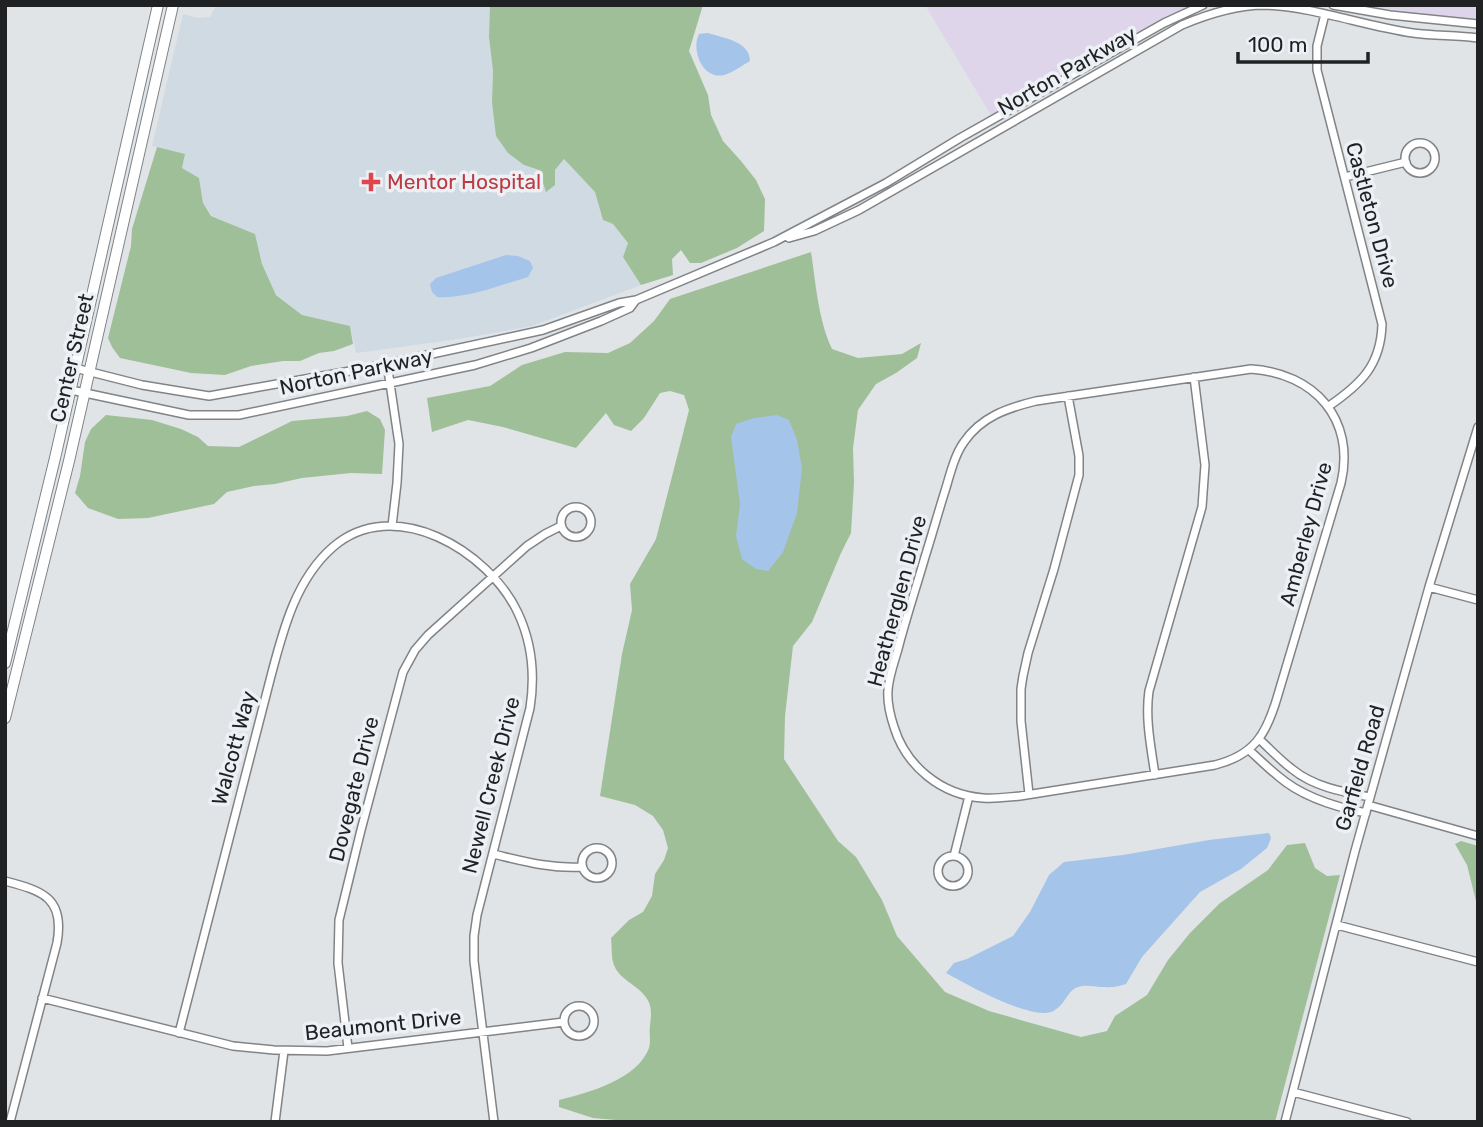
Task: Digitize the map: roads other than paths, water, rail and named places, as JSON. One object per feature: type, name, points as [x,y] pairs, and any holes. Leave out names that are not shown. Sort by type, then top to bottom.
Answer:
[{"type":"main road","name":"Center Street","points":[[5,663],[71,390],[158,5]]},
{"type":"main road","name":"Center Street","points":[[5,718],[69,461],[173,5]]},
{"type":"main road","points":[[55,457],[69,461]]},
{"type":"street","name":"Norton Parkway","points":[[75,368],[142,385],[209,396],[387,363],[543,330],[636,300],[758,250],[889,182],[960,138],[1164,23],[1203,5]]},
{"type":"street","name":"Norton Parkway","points":[[774,242],[814,231],[859,210],[1182,25],[1218,12],[1265,5],[1325,14],[1412,33],[1478,38]]},
{"type":"street","points":[[1333,5],[1390,15],[1478,24]]},
{"type":"street","name":"Castleton Drive","points":[[1325,14],[1317,46],[1317,70],[1382,324],[1375,358],[1367,373],[1356,386],[1329,406]]},
{"type":"street","points":[[1417,143],[1426,144],[1435,155],[1432,167],[1422,173],[1414,171],[1406,162],[1406,153],[1417,143]]},
{"type":"street","points":[[1345,177],[1406,162]]},
{"type":"street","name":"Norton Parkway","points":[[71,390],[190,415],[239,415],[475,365],[531,348],[610,317],[630,308],[636,300]]},
{"type":"street","points":[[387,363],[399,444],[392,526]]},
{"type":"street","name":"Amberley Drive","points":[[977,428],[1009,407],[1035,401],[1251,369],[1275,372],[1295,379],[1329,406],[1344,441],[1344,471],[1271,720],[1254,744]]},
{"type":"street","points":[[1155,775],[1147,721],[1149,691],[1197,528],[1204,485],[1203,439],[1194,377]]},
{"type":"street","points":[[1029,794],[1021,721],[1021,689],[1028,653],[1054,569],[1080,466],[1068,396]]},
{"type":"street","name":"Garfield Road","points":[[1285,1122],[1368,805],[1429,587],[1478,427]]},
{"type":"street","name":"Heatherglen Drive","points":[[977,428],[959,449],[949,477],[887,693],[897,737],[920,771],[956,793],[998,799],[1215,765],[1240,756],[1254,744]]},
{"type":"street","points":[[573,507],[583,509],[591,521],[585,534],[576,537],[566,534],[561,526],[564,512],[573,507]]},
{"type":"street","name":"Newell Creek Drive","points":[[392,526],[419,531],[452,544],[493,576],[512,602],[523,624],[531,657],[533,682],[530,708],[474,936],[474,961],[494,1122]]},
{"type":"street","name":"Walcott Way","points":[[179,1033],[286,621],[316,566],[334,545],[365,528],[392,526]]},
{"type":"street","name":"Dovegate Drive","points":[[348,1048],[338,963],[340,920],[400,678],[412,654],[423,641],[527,546],[561,526]]},
{"type":"street","points":[[1429,587],[1478,600]]},
{"type":"street","points":[[1254,744],[1279,777],[1303,793],[1343,807],[1368,805]]},
{"type":"street","points":[[1254,744],[1309,780],[1368,805],[1478,836]]},
{"type":"street","points":[[954,856],[969,796]]},
{"type":"street","points":[[594,848],[604,850],[612,862],[609,871],[597,878],[587,875],[582,867],[583,857],[594,848]]},
{"type":"street","points":[[493,854],[544,866],[582,867]]},
{"type":"street","points":[[954,856],[963,860],[968,874],[963,882],[954,886],[941,880],[938,869],[944,859],[954,856]]},
{"type":"street","points":[[5,881],[38,891],[45,896],[56,909],[60,925],[10,1122]]},
{"type":"street","points":[[1336,925],[1478,962]]},
{"type":"street","name":"Beaumont Drive","points":[[42,998],[179,1033],[262,1050],[312,1051],[348,1048],[564,1022]]},
{"type":"street","name":"Beaumont Drive","points":[[574,1006],[584,1006],[594,1017],[593,1027],[582,1036],[572,1034],[564,1022],[566,1013],[574,1006]]},
{"type":"street","points":[[275,1122],[284,1051]]},
{"type":"street","points":[[1293,1092],[1407,1122]]},
{"type":"water","points":[[708,33],[741,45],[749,54],[750,61],[724,75],[710,73],[700,62],[696,47],[699,34]]},
{"type":"water","points":[[506,255],[530,261],[533,268],[528,277],[460,296],[437,297],[432,292],[430,284],[436,278]]},
{"type":"water","points":[[777,415],[789,420],[797,440],[802,468],[797,513],[783,552],[768,571],[756,569],[742,559],[736,536],[740,504],[731,437],[736,424]]},
{"type":"water","points":[[1269,833],[1271,838],[1267,848],[1241,869],[1200,892],[1142,957],[1126,984],[1078,987],[1071,991],[1056,1010],[1041,1013],[998,1000],[946,973],[954,963],[1013,936],[1030,912],[1049,875],[1064,862]]},
{"type":"place","name":"Mentor Hospital","points":[[371,182]]}]
